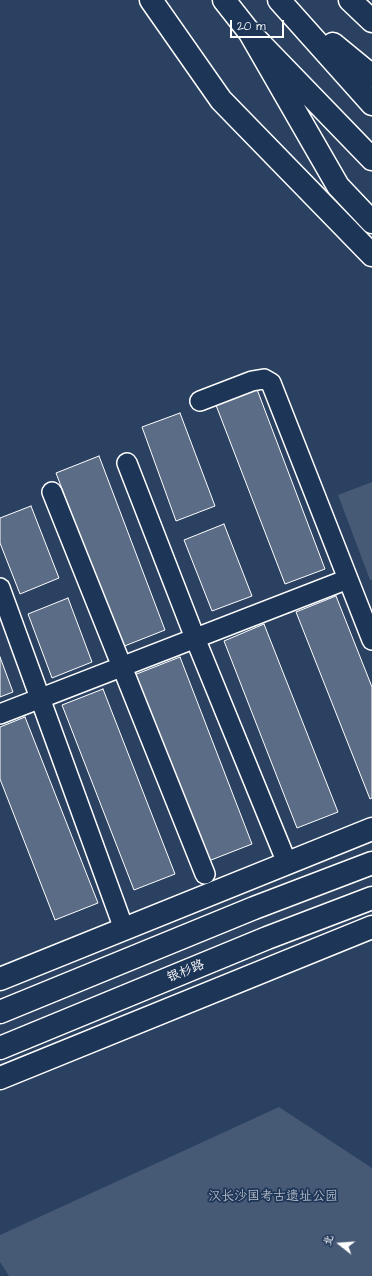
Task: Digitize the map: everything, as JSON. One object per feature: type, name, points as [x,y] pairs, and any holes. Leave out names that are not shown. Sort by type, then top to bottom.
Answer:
[{"type":"main road","points":[[151,0],[221,100],[372,255]]},
{"type":"main road","points":[[224,0],[250,33],[372,159]]},
{"type":"main road","points":[[350,0],[372,21]]},
{"type":"main road","points":[[279,1],[372,76]]},
{"type":"main road","points":[[279,1],[372,104]]},
{"type":"main road","points":[[250,33],[338,186],[372,222]]},
{"type":"main road","points":[[0,979],[372,829]]},
{"type":"main road","points":[[0,1012],[254,908],[372,862]]},
{"type":"main road","name":"银杉路","points":[[0,1048],[267,938],[372,898]]},
{"type":"main road","points":[[0,1078],[372,927]]},
{"type":"street","points":[[200,401],[252,381],[264,379],[270,383],[372,640]]},
{"type":"street","points":[[127,463],[195,638],[287,863]]},
{"type":"street","points":[[52,492],[205,874]]},
{"type":"street","points":[[0,714],[348,579]]},
{"type":"street","points":[[0,588],[124,929]]},
{"type":"green space","points":[[372,482],[372,580],[370,580],[338,495]]},
{"type":"green space","name":"汉长沙国考古遗址公园","points":[[279,1107],[372,1168],[372,1276],[9,1276],[0,1262],[0,1235]]},
{"type":"building","points":[[255,384],[325,569],[285,584],[214,400]]},
{"type":"building","points":[[180,413],[215,506],[176,521],[142,427]]},
{"type":"building","points":[[99,456],[165,630],[122,647],[56,473]]},
{"type":"building","points":[[31,506],[59,578],[20,594],[0,543],[0,518]]},
{"type":"building","points":[[224,524],[252,596],[212,611],[184,540]]},
{"type":"building","points":[[336,596],[372,687],[372,798],[370,799],[296,612]]},
{"type":"building","points":[[68,598],[92,662],[52,678],[28,614]]},
{"type":"building","points":[[264,624],[338,812],[297,828],[224,641]]},
{"type":"building","points":[[0,657],[13,692],[0,697]]},
{"type":"building","points":[[180,657],[252,844],[206,862],[134,675]]},
{"type":"building","points":[[103,689],[175,874],[134,890],[62,705]]},
{"type":"building","points":[[25,717],[98,903],[55,920],[0,779],[0,727]]}]
